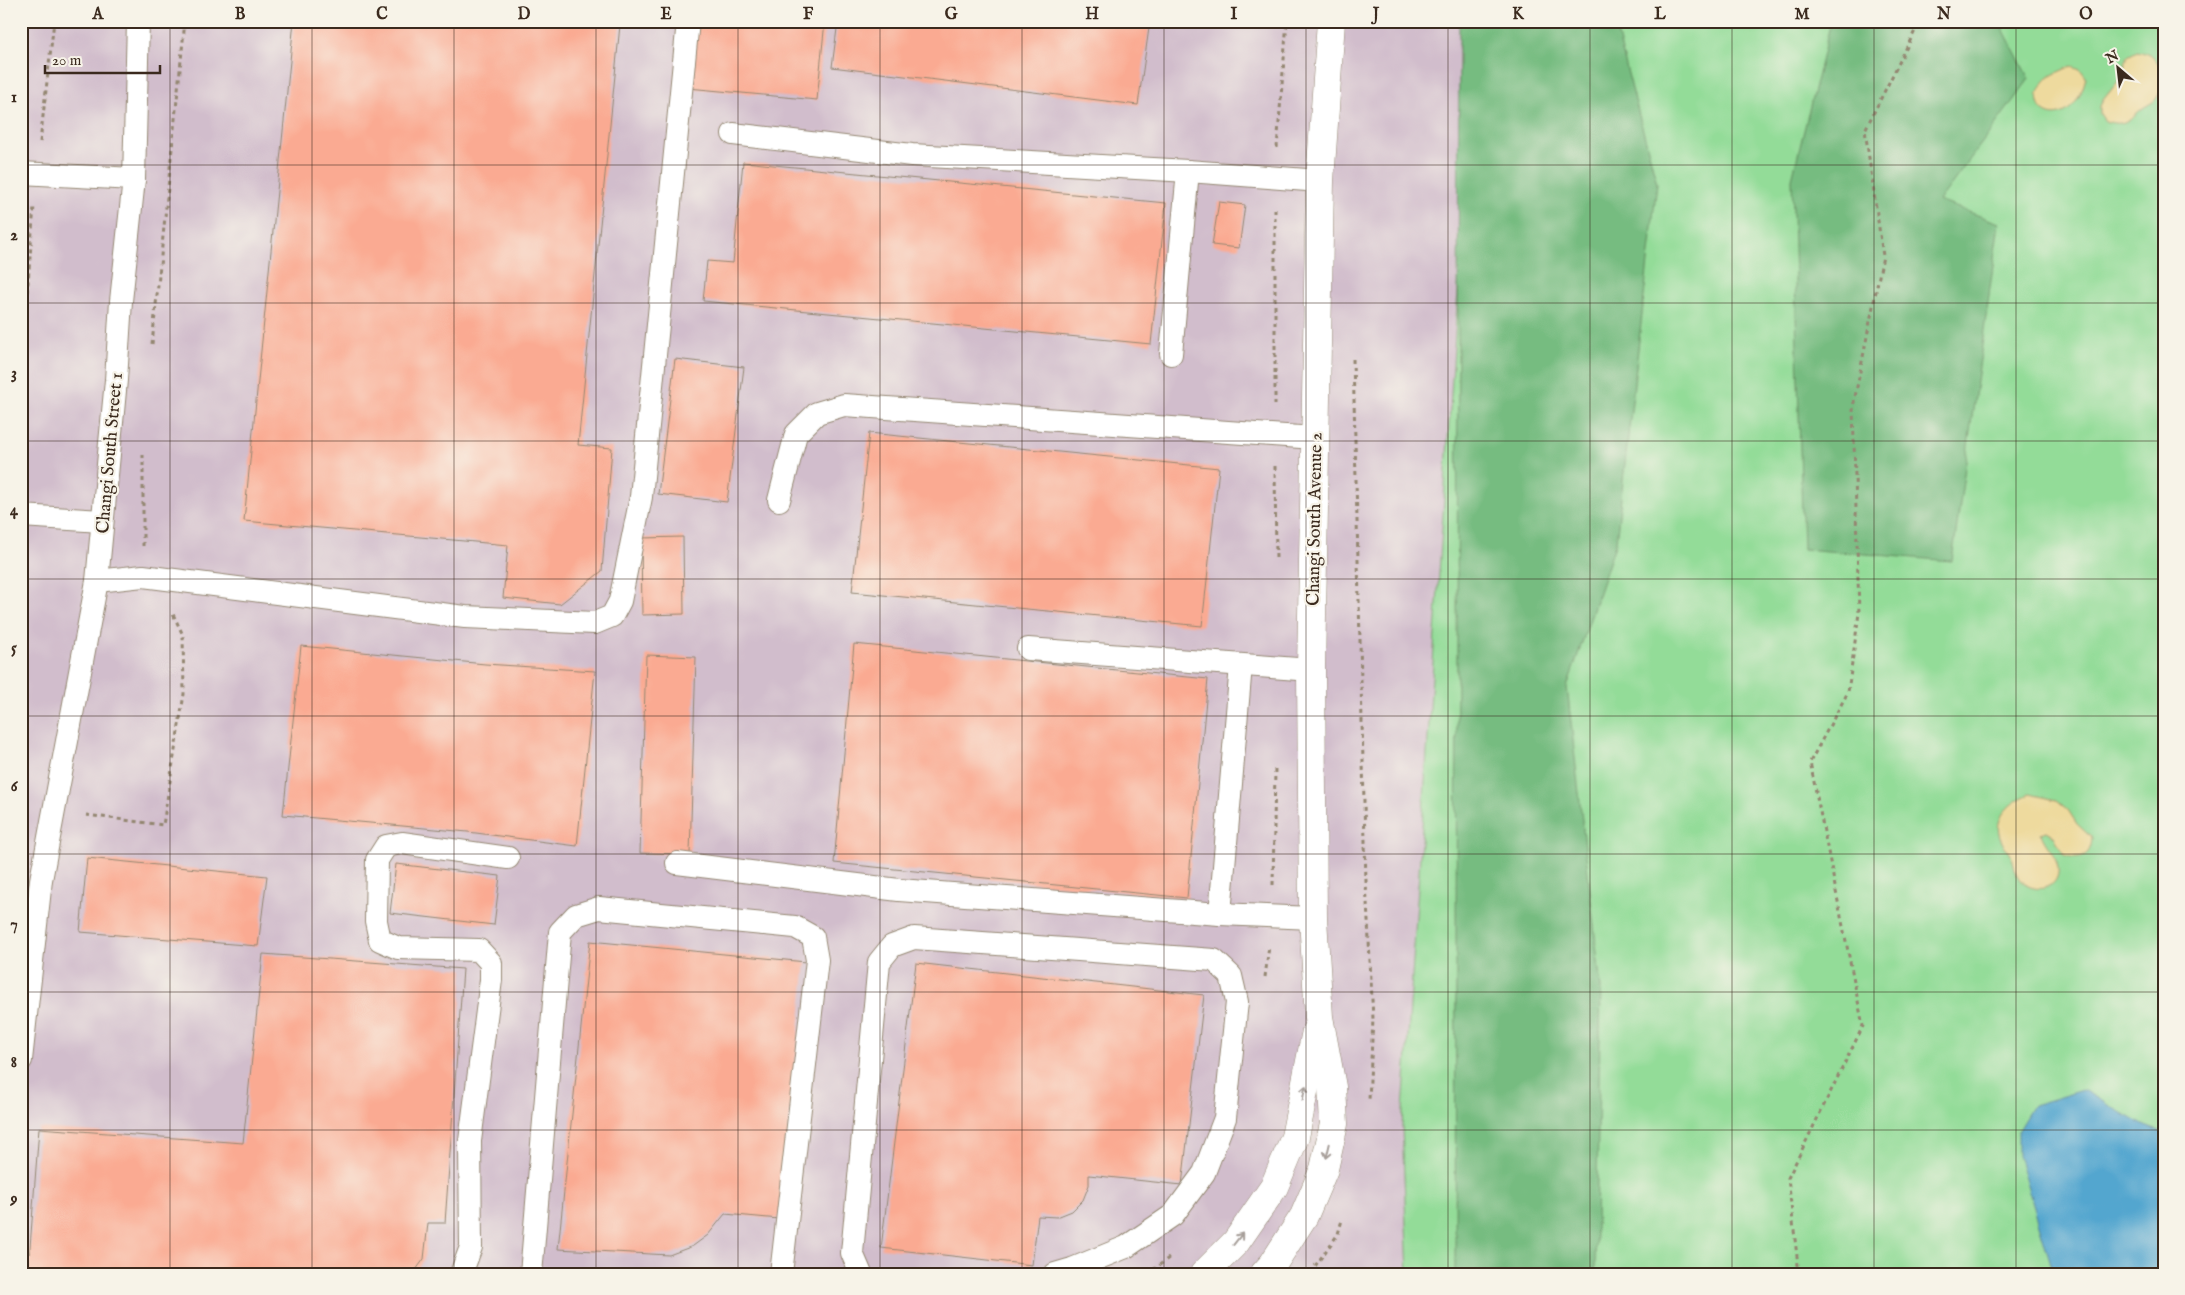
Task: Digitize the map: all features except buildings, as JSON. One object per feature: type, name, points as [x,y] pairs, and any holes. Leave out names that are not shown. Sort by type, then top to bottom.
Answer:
[{"type":"street","name":"Changi South Avenue 2","points":[[1264,1274],[1273,1264],[1304,1216],[1324,1169],[1334,1124],[1332,1087],[1319,1017],[1313,918],[1311,670],[1320,181],[1331,21]]},
{"type":"street","name":"Changi South Avenue 2","points":[[1204,1274],[1236,1242],[1274,1186],[1295,1136],[1319,1017]]},
{"type":"lane","name":"Changi South Street 1","points":[[21,1060],[42,880],[97,581],[116,380],[121,301],[134,179],[138,21]]},
{"type":"lane","points":[[97,581],[143,576],[465,617],[595,623],[612,616],[620,601],[641,497],[688,21]]},
{"type":"lane","points":[[733,134],[912,156],[1188,171],[1320,181]]},
{"type":"lane","points":[[1171,354],[1188,171]]},
{"type":"lane","points":[[21,173],[134,179]]},
{"type":"lane","points":[[779,500],[796,434],[817,413],[844,406],[1315,438]]},
{"type":"lane","points":[[21,516],[102,520]]},
{"type":"lane","points":[[1028,649],[1311,670]]},
{"type":"lane","points":[[1220,914],[1240,665]]},
{"type":"lane","points":[[461,1274],[471,1247],[470,1141],[491,963],[479,950],[398,948],[380,940],[376,921],[377,860],[386,846],[402,843],[508,858]]},
{"type":"lane","points":[[677,863],[899,890],[1220,914],[1313,918]]},
{"type":"lane","points":[[531,1274],[560,932],[576,915],[600,908],[795,928],[813,937],[817,960],[781,1274]]},
{"type":"lane","points":[[861,1274],[852,1253],[879,962],[892,946],[914,938],[1214,960],[1231,976],[1237,1002],[1225,1118],[1204,1173],[1173,1215],[1126,1247],[1055,1274]]},
{"type":"path","points":[[152,350],[185,21]]},
{"type":"path","points":[[1800,1274],[1788,1178],[1863,1026],[1810,762],[1848,692],[1859,613],[1853,407],[1883,256],[1864,130],[1920,21]]},
{"type":"path","points":[[1353,358],[1366,882],[1373,1019],[1369,1102]]},
{"type":"path","points":[[55,811],[163,825],[184,694],[183,635],[168,604],[143,576],[143,449]]},
{"type":"path","points":[[1310,1274],[1338,1234],[1343,1215]]},
{"type":"shaded area","points":[[21,21],[1476,21],[1402,1126],[1408,1274],[21,1274]]},
{"type":"green space","points":[[1459,21],[1614,21],[1657,183],[1616,542],[1567,687],[1601,988],[1595,1274],[1455,1274]]},
{"type":"green space","points":[[1476,21],[2164,21],[2164,1274],[1408,1274],[1402,1126]]},
{"type":"green space","points":[[1831,21],[1999,21],[2029,79],[1939,201],[1999,223],[1952,561],[1803,549],[1792,179]]},
{"type":"sand","points":[[2137,51],[2146,53],[2158,63],[2163,76],[2160,91],[2155,100],[2130,119],[2122,123],[2105,121],[2100,114],[2100,106],[2120,79],[2128,56]]},
{"type":"sand","points":[[2072,66],[2080,69],[2086,77],[2079,97],[2070,109],[2060,114],[2050,114],[2042,110],[2038,102],[2038,92],[2045,81],[2054,74]]},
{"type":"sand","points":[[2030,794],[2056,800],[2068,810],[2077,824],[2092,838],[2090,849],[2087,853],[2084,856],[2075,857],[2064,855],[2054,836],[2046,831],[2041,833],[2057,862],[2058,874],[2051,885],[2040,889],[2027,885],[2018,878],[2013,860],[2002,842],[1999,832],[2001,818],[2005,811],[2016,801]]},
{"type":"water","points":[[2083,1090],[2145,1126],[2164,1133],[2164,1274],[2057,1274],[2051,1264],[2018,1155],[2018,1130],[2033,1105]]}]
